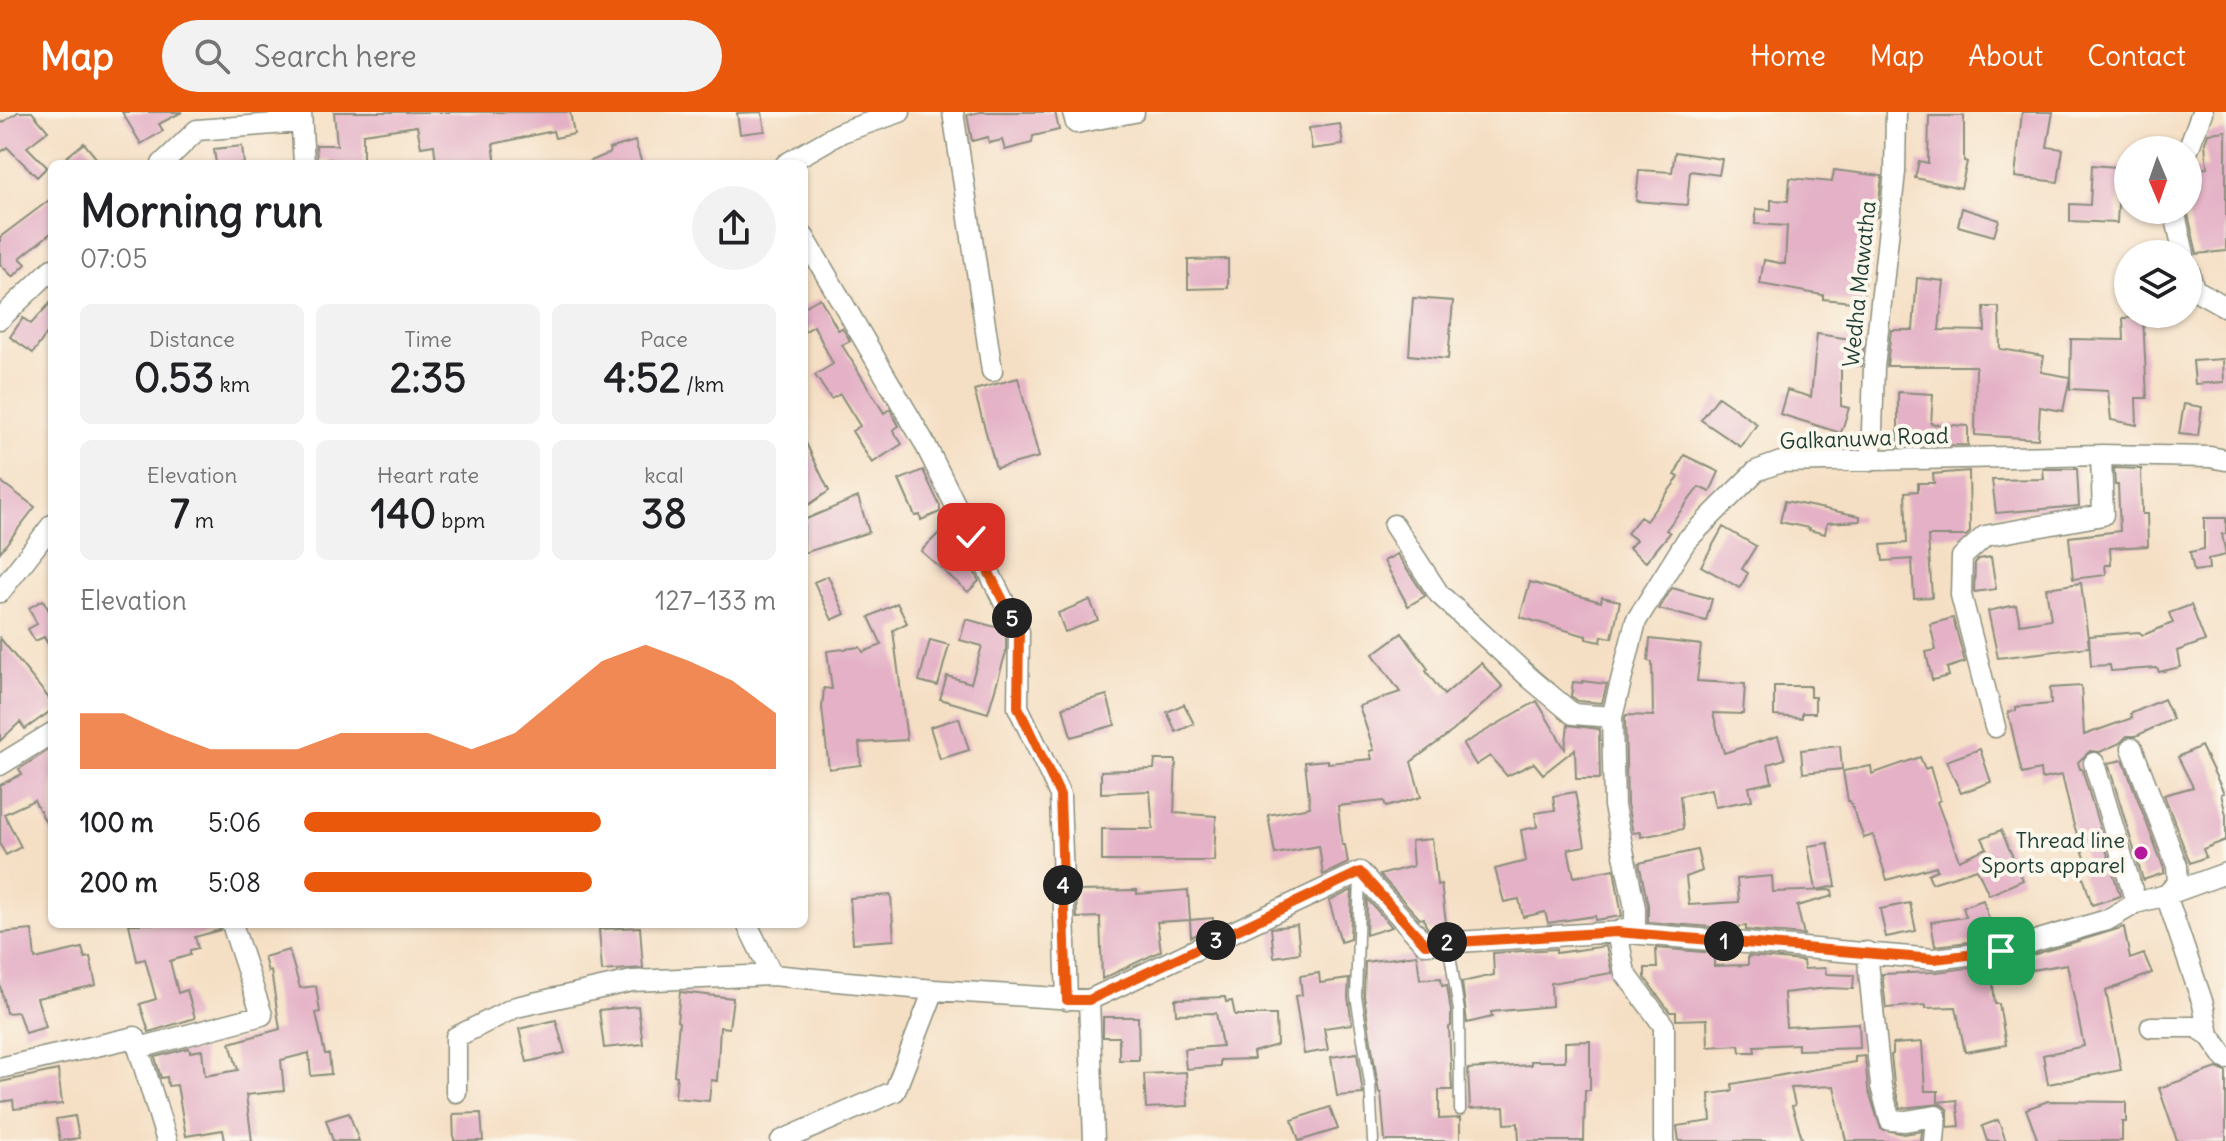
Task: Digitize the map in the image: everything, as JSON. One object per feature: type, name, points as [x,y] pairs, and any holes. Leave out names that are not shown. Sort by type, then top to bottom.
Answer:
[{"type":"street","points":[[793,160],[842,132],[900,112]]},
{"type":"street","points":[[953,112],[992,371]]},
{"type":"street","points":[[1073,112],[1076,123],[1134,112]]},
{"type":"street","name":"Wedha Mawatha","points":[[1871,461],[1874,368],[1895,172],[1896,112]]},
{"type":"street","points":[[2193,136],[2202,112]]},
{"type":"street","points":[[166,160],[197,130],[300,117],[304,160]]},
{"type":"street","points":[[808,244],[924,442],[1019,632],[1018,707],[1060,795],[1067,1000]]},
{"type":"street","points":[[0,319],[48,273]]},
{"type":"street","points":[[2202,294],[2226,307]]},
{"type":"street","points":[[1995,727],[1961,595],[1962,557],[1985,536],[2103,515],[2101,455]]},
{"type":"street","name":"Galkanuwa Road","points":[[1617,932],[1635,925],[1635,908],[1614,806],[1612,717],[1636,621],[1686,541],[1756,471],[1781,462],[2101,455],[2226,460]]},
{"type":"street","points":[[1394,525],[1439,594],[1531,679],[1573,714],[1612,717]]},
{"type":"street","points":[[0,592],[48,530]]},
{"type":"street","points":[[0,765],[48,735]]},
{"type":"street","points":[[2132,748],[2177,866],[2178,883],[2166,895]]},
{"type":"street","points":[[2094,763],[2136,903]]},
{"type":"street","points":[[456,1092],[456,1037],[516,1007],[632,981],[772,975],[1089,1000],[1360,872],[1425,944],[1617,932],[1934,959],[2001,951],[2107,920],[2136,903],[2226,873]]},
{"type":"street","points":[[2166,895],[2203,1004],[2209,1035]]},
{"type":"street","points":[[139,1048],[262,1015],[233,928]]},
{"type":"street","points":[[749,928],[772,975]]},
{"type":"street","points":[[1617,932],[1625,973],[1664,1026],[1664,1141]]},
{"type":"street","points":[[1867,952],[1881,1086],[1890,1120],[1936,1116],[1934,1141]]},
{"type":"street","points":[[781,1141],[895,1091],[934,990]]},
{"type":"street","points":[[1089,1000],[1094,1141]]},
{"type":"street","points":[[2151,1027],[2196,1027],[2209,1035],[2226,1059]]},
{"type":"street","points":[[0,1068],[135,1037],[167,1141]]},
{"type":"lane","points":[[1360,872],[1356,996],[1370,1083],[1373,1141]]},
{"type":"lane","points":[[1448,942],[1459,1011],[1460,1110]]},
{"type":"building","points":[[18,112],[32,112],[48,131],[27,147],[47,167],[37,177],[7,147],[0,153],[0,121],[2,123]]},
{"type":"building","points":[[122,112],[182,112],[159,124],[163,131],[141,144]]},
{"type":"building","points":[[334,112],[570,112],[574,134],[555,138],[553,131],[493,144],[495,160],[436,160],[434,145],[421,147],[417,126],[363,134],[363,160],[317,160],[316,145],[337,145]]},
{"type":"building","points":[[762,112],[765,131],[740,134],[737,113]]},
{"type":"building","points":[[980,112],[1055,112],[1059,130],[1033,136],[1032,143],[1005,150],[1002,140],[989,143],[988,137],[972,141],[967,115]]},
{"type":"building","points":[[2022,112],[2053,112],[2047,147],[2063,149],[2058,182],[2015,177]]},
{"type":"building","points":[[1929,116],[1964,116],[1964,161],[1967,162],[1961,188],[1915,178],[1919,161],[1928,163]]},
{"type":"building","points":[[1340,124],[1343,145],[1312,149],[1309,128]]},
{"type":"building","points":[[2226,131],[2226,251],[2202,253],[2202,240],[2194,240],[2190,224],[2202,224],[2202,169],[2207,168],[2205,143],[2208,133]]},
{"type":"building","points":[[635,141],[641,160],[593,160],[610,153],[609,149]]},
{"type":"building","points":[[84,143],[98,160],[63,160]]},
{"type":"building","points":[[242,146],[244,160],[215,160],[214,149]]},
{"type":"building","points":[[1675,152],[1722,159],[1719,175],[1690,171],[1687,205],[1636,201],[1639,170],[1672,172]]},
{"type":"building","points":[[2092,165],[2114,167],[2114,223],[2070,221],[2070,204],[2090,205]]},
{"type":"building","points":[[1834,170],[1882,176],[1877,217],[1865,215],[1861,252],[1869,252],[1862,303],[1823,299],[1823,295],[1760,284],[1764,260],[1785,264],[1787,226],[1755,224],[1756,209],[1771,210],[1771,200],[1788,201],[1790,178],[1832,182]]},
{"type":"building","points":[[48,201],[48,235],[20,258],[26,264],[13,277],[0,264],[0,237]]},
{"type":"building","points":[[1962,208],[1999,220],[1994,236],[1958,226]]},
{"type":"building","points":[[1228,259],[1228,288],[1188,289],[1188,260]]},
{"type":"building","points":[[1917,278],[1944,281],[1939,330],[1985,331],[1984,307],[1999,307],[2000,349],[2044,356],[2041,372],[2070,377],[2063,411],[2040,407],[2038,439],[1975,435],[1976,366],[1887,366],[1891,330],[1913,330]]},
{"type":"building","points":[[820,298],[838,330],[842,328],[850,341],[842,345],[884,413],[890,409],[899,426],[893,430],[902,444],[872,463],[852,431],[860,426],[840,394],[831,399],[815,375],[833,364],[814,326],[808,330],[808,305]]},
{"type":"building","points":[[1413,298],[1453,301],[1448,359],[1409,355]]},
{"type":"building","points":[[48,305],[48,332],[33,353],[10,337],[23,318],[31,324]]},
{"type":"building","points":[[2123,328],[2144,328],[2147,398],[2136,398],[2137,425],[2111,420],[2108,391],[2070,389],[2071,339],[2124,340]]},
{"type":"building","points":[[1817,334],[1864,341],[1861,366],[1841,366],[1841,406],[1849,408],[1841,433],[1780,414],[1787,390],[1811,397]]},
{"type":"building","points":[[2223,359],[2224,382],[2195,384],[2193,361]]},
{"type":"building","points":[[1018,378],[1039,457],[996,468],[974,390]]},
{"type":"building","points":[[1898,392],[1933,394],[1931,424],[1968,426],[1968,445],[1898,446]]},
{"type":"building","points":[[1718,397],[1757,424],[1741,447],[1701,420]]},
{"type":"building","points":[[2184,404],[2202,407],[2198,436],[2179,434]]},
{"type":"building","points":[[808,447],[829,491],[808,505]]},
{"type":"building","points":[[1684,455],[1719,472],[1710,492],[1699,487],[1666,530],[1670,533],[1646,562],[1629,548],[1636,540],[1627,533],[1640,517],[1646,521],[1679,477],[1675,475]]},
{"type":"building","points":[[2114,468],[2141,469],[2142,514],[2147,514],[2148,546],[2110,548],[2111,565],[2105,565],[2106,575],[2073,579],[2069,537],[2120,531]]},
{"type":"building","points":[[2043,469],[2077,469],[2079,506],[1996,513],[1992,480],[2044,479]]},
{"type":"building","points":[[923,470],[940,512],[921,520],[920,515],[915,516],[899,480]]},
{"type":"building","points":[[1969,471],[1970,532],[1966,536],[1928,536],[1932,597],[1914,598],[1912,559],[1883,561],[1881,545],[1907,543],[1905,492],[1918,491],[1918,483],[1934,483],[1933,474]]},
{"type":"building","points":[[0,481],[35,507],[0,552]]},
{"type":"building","points":[[858,497],[869,532],[808,552],[808,518]]},
{"type":"building","points":[[1785,501],[1860,516],[1860,521],[1827,523],[1825,534],[1809,530],[1780,522]]},
{"type":"building","points":[[2204,518],[2226,518],[2226,534],[2222,534],[2226,555],[2208,559],[2209,569],[2194,571],[2190,552],[2204,549]]},
{"type":"building","points":[[945,527],[960,542],[965,552],[961,555],[979,581],[968,592],[921,551]]},
{"type":"building","points":[[1723,527],[1756,546],[1742,569],[1748,573],[1740,588],[1701,566]]},
{"type":"building","points":[[1397,554],[1425,596],[1408,606],[1384,561]]},
{"type":"building","points":[[1991,557],[1996,589],[1974,592],[1975,563]]},
{"type":"building","points":[[828,576],[845,614],[832,620],[814,582]]},
{"type":"building","points":[[1530,582],[1601,602],[1602,597],[1620,601],[1612,638],[1602,636],[1601,642],[1586,639],[1586,636],[1520,617]]},
{"type":"building","points":[[2081,583],[2089,647],[1998,658],[1988,611],[2016,605],[2020,624],[2051,619],[2046,588]]},
{"type":"building","points":[[1672,588],[1712,599],[1706,621],[1659,609]]},
{"type":"building","points":[[43,600],[48,609],[48,644],[44,637],[35,641],[28,629],[37,624],[29,608]]},
{"type":"building","points":[[1090,600],[1098,620],[1065,632],[1058,613]]},
{"type":"building","points":[[897,603],[907,623],[893,630],[907,740],[859,743],[861,765],[829,769],[822,708],[824,688],[832,689],[827,651],[860,647],[863,652],[882,645],[869,617]]},
{"type":"building","points":[[2191,605],[2205,641],[2177,651],[2180,667],[2159,672],[2157,668],[2111,671],[2110,665],[2091,666],[2089,636],[2139,632],[2143,635],[2173,623],[2169,613]]},
{"type":"building","points":[[1953,618],[1965,662],[1947,668],[1949,676],[1932,680],[1926,652],[1936,650],[1930,624]]},
{"type":"building","points":[[966,619],[1003,629],[1006,635],[1006,652],[988,713],[940,699],[947,676],[971,683],[982,646],[960,640]]},
{"type":"building","points":[[1402,633],[1444,695],[1481,663],[1503,687],[1453,731],[1411,762],[1421,797],[1386,807],[1384,801],[1338,806],[1342,845],[1345,845],[1348,863],[1323,875],[1319,846],[1275,854],[1268,815],[1310,807],[1305,762],[1372,759],[1370,751],[1374,750],[1359,706],[1400,692],[1373,654]]},
{"type":"building","points":[[0,638],[48,697],[48,713],[25,729],[20,722],[0,741]]},
{"type":"building","points":[[1650,639],[1701,645],[1697,681],[1745,684],[1743,714],[1713,713],[1724,753],[1778,736],[1785,759],[1768,764],[1772,782],[1749,787],[1752,800],[1715,807],[1711,789],[1680,796],[1683,829],[1641,837],[1641,832],[1633,833],[1627,804],[1625,718],[1626,715],[1653,716],[1652,662],[1648,661]]},
{"type":"building","points":[[930,640],[949,645],[938,686],[919,681]]},
{"type":"building","points":[[1573,682],[1607,684],[1602,703],[1578,701],[1571,696]]},
{"type":"building","points":[[1774,686],[1810,686],[1810,697],[1815,697],[1815,713],[1802,713],[1802,718],[1774,716]]},
{"type":"building","points":[[2081,686],[2084,735],[2132,718],[2130,714],[2164,699],[2173,719],[2136,736],[2127,736],[2120,743],[2100,752],[2090,751],[2078,762],[2120,896],[2092,905],[2081,870],[2088,867],[2062,775],[2041,779],[2040,770],[2022,774],[2008,712],[2016,711],[2016,707],[2051,704],[2050,688]]},
{"type":"building","points":[[1107,695],[1115,725],[1071,737],[1063,707]]},
{"type":"building","points":[[1537,701],[1565,749],[1568,725],[1599,729],[1600,779],[1576,779],[1575,749],[1543,774],[1534,763],[1507,776],[1490,756],[1476,765],[1463,744]]},
{"type":"building","points":[[1184,704],[1194,724],[1176,732],[1167,712]]},
{"type":"building","points":[[959,718],[969,750],[940,759],[930,727]]},
{"type":"building","points":[[1840,746],[1842,769],[1803,773],[1801,750]]},
{"type":"building","points":[[2201,746],[2224,793],[2221,794],[2226,815],[2226,840],[2203,849],[2206,857],[2190,863],[2164,795],[2193,787],[2178,757]]},
{"type":"building","points":[[1980,749],[1991,782],[1961,793],[1946,761]]},
{"type":"building","points":[[48,751],[48,826],[34,800],[4,814],[21,847],[6,855],[0,845],[0,785],[22,774],[19,769]]},
{"type":"building","points":[[1920,757],[1925,769],[1930,767],[1940,800],[1937,802],[1959,860],[1987,848],[1982,838],[2001,830],[2023,880],[1989,895],[1977,869],[1932,883],[1928,874],[1937,870],[1936,866],[1887,880],[1873,835],[1864,838],[1848,801],[1843,771],[1871,766],[1872,774]]},
{"type":"building","points":[[1155,760],[1176,760],[1174,813],[1216,816],[1214,861],[1102,861],[1102,829],[1153,829],[1150,791],[1101,793],[1101,771],[1154,769]]},
{"type":"building","points":[[2123,760],[2164,869],[2164,873],[2143,880],[2108,763]]},
{"type":"building","points":[[1575,792],[1585,846],[1568,849],[1574,877],[1614,869],[1622,916],[1595,920],[1595,916],[1548,923],[1545,912],[1523,917],[1519,899],[1504,902],[1495,869],[1526,861],[1521,830],[1537,827],[1535,813],[1555,810],[1553,796]]},
{"type":"building","points":[[1432,839],[1437,885],[1441,884],[1447,930],[1430,931],[1424,918],[1420,919],[1380,875],[1413,866],[1411,841]]},
{"type":"building","points":[[1828,843],[1836,886],[1816,890],[1808,846]]},
{"type":"building","points":[[1697,850],[1702,871],[1686,877],[1689,905],[1739,902],[1737,879],[1772,876],[1773,892],[1832,890],[1833,896],[1797,906],[1804,935],[1746,930],[1746,926],[1723,928],[1648,922],[1648,905],[1639,863]]},
{"type":"building","points":[[1137,890],[1137,894],[1188,890],[1190,920],[1157,922],[1161,951],[1102,979],[1100,917],[1077,918],[1076,891]]},
{"type":"building","points":[[1352,890],[1350,939],[1341,942],[1329,901]]},
{"type":"building","points":[[891,895],[894,940],[853,943],[850,898]]},
{"type":"building","points":[[1367,899],[1392,927],[1366,935]]},
{"type":"building","points":[[1983,900],[1992,929],[1986,931],[1987,940],[1935,946],[1931,922],[1966,917],[1963,907]]},
{"type":"building","points":[[1910,903],[1916,931],[1886,937],[1880,909]]},
{"type":"building","points":[[1213,918],[1213,927],[1191,937],[1190,920]]},
{"type":"building","points":[[1297,925],[1300,953],[1274,957],[1271,928]]},
{"type":"building","points":[[2124,927],[2130,959],[2144,954],[2152,973],[2106,991],[2121,1070],[2048,1084],[2043,1055],[2084,1046],[2067,964],[2032,970],[2029,956]]},
{"type":"building","points":[[130,928],[220,928],[195,937],[198,948],[190,950],[190,955],[170,961],[178,993],[187,990],[195,1018],[149,1032],[140,1004],[156,999],[145,959],[137,961]]},
{"type":"building","points":[[640,928],[643,968],[602,971],[599,929]]},
{"type":"building","points":[[32,930],[35,959],[82,948],[85,958],[90,957],[96,985],[37,998],[46,1027],[25,1033],[18,1012],[6,1013],[0,985],[0,933]]},
{"type":"building","points":[[1606,946],[1612,973],[1551,983],[1552,1006],[1491,1012],[1492,1017],[1467,1023],[1462,982],[1494,975],[1493,953],[1556,949],[1556,953]]},
{"type":"building","points":[[1656,948],[1714,953],[1714,966],[1748,965],[1748,956],[1803,961],[1804,969],[1825,968],[1826,974],[1854,975],[1853,989],[1827,988],[1784,993],[1786,1027],[1859,1023],[1860,1048],[1798,1050],[1798,1044],[1754,1046],[1755,1052],[1740,1052],[1739,1045],[1708,1047],[1707,1019],[1676,1020],[1676,1012],[1670,1012],[1645,978],[1645,968],[1657,968]]},
{"type":"building","points":[[289,950],[300,988],[316,986],[320,1012],[316,1013],[325,1054],[329,1054],[331,1074],[311,1076],[309,1053],[281,1060],[284,1091],[246,1095],[252,1141],[225,1141],[223,1130],[186,1136],[177,1085],[168,1086],[167,1077],[161,1078],[155,1057],[189,1048],[190,1052],[202,1050],[205,1076],[238,1070],[230,1043],[280,1029],[271,971],[268,972],[264,957]]},
{"type":"building","points":[[1417,955],[1420,979],[1441,978],[1442,986],[1447,985],[1451,1012],[1452,1090],[1439,1090],[1439,1119],[1460,1118],[1460,1141],[1385,1141],[1381,1093],[1364,996],[1365,962]]},
{"type":"building","points":[[1991,965],[1995,1004],[1999,1004],[2006,1045],[1965,1052],[1956,1007],[1926,1008],[1926,1005],[1886,1008],[1882,974],[1936,972]]},
{"type":"building","points":[[1319,973],[1320,983],[1349,979],[1352,1024],[1324,1028],[1328,1050],[1304,1054],[1295,996],[1302,995],[1300,976]]},
{"type":"building","points":[[680,992],[733,998],[729,1028],[720,1027],[717,1081],[711,1080],[709,1101],[675,1098]]},
{"type":"building","points":[[1225,997],[1226,1002],[1232,1001],[1235,1015],[1276,1015],[1277,1045],[1253,1052],[1254,1059],[1220,1060],[1220,1066],[1186,1069],[1184,1049],[1222,1046],[1216,1013],[1176,1014],[1175,999]]},
{"type":"building","points":[[638,1006],[643,1044],[604,1048],[599,1010]]},
{"type":"building","points":[[1103,1017],[1138,1017],[1139,1060],[1119,1060],[1119,1037],[1103,1037]]},
{"type":"building","points":[[556,1020],[565,1053],[527,1062],[519,1029]]},
{"type":"building","points":[[1590,1041],[1590,1090],[1585,1090],[1584,1141],[1519,1141],[1518,1123],[1505,1124],[1504,1107],[1470,1109],[1468,1069],[1531,1065],[1531,1061],[1565,1061],[1565,1042]]},
{"type":"building","points":[[1922,1042],[1925,1091],[1938,1091],[1938,1102],[1957,1100],[1960,1126],[1948,1127],[1948,1110],[1941,1104],[1900,1108],[1894,1084],[1893,1044]]},
{"type":"building","points":[[1357,1053],[1363,1094],[1337,1096],[1331,1057]]},
{"type":"building","points":[[1865,1056],[1868,1089],[1881,1129],[1904,1134],[1922,1131],[1921,1141],[1846,1141],[1834,1086],[1791,1088],[1795,1105],[1792,1106],[1802,1138],[1792,1141],[1679,1141],[1677,1126],[1711,1121],[1709,1094],[1733,1091],[1732,1084],[1855,1062],[1855,1057]]},
{"type":"building","points":[[2217,1068],[2226,1072],[2226,1141],[2177,1141],[2159,1088]]},
{"type":"building","points":[[58,1070],[62,1104],[14,1109],[13,1100],[0,1102],[0,1082]]},
{"type":"building","points":[[1186,1072],[1188,1106],[1146,1108],[1144,1074]]},
{"type":"building","points":[[2048,1101],[2126,1102],[2122,1141],[2038,1141],[2026,1109]]},
{"type":"building","points":[[1330,1107],[1338,1129],[1299,1141],[1292,1120]]},
{"type":"building","points":[[349,1113],[359,1141],[333,1141],[326,1120]]},
{"type":"building","points":[[481,1113],[483,1141],[454,1141],[453,1114]]},
{"type":"building","points":[[75,1116],[79,1138],[60,1141],[56,1119]]},
{"type":"building","points":[[1998,1120],[2006,1141],[1987,1141],[1982,1126]]},
{"type":"place","name":"Thread line Sports apparel","points":[[2141,853]]},
{"type":"route","points":[[971,537],[1019,632],[1018,707],[1060,795],[1067,1000],[1089,1000],[1360,872],[1425,944],[1617,932],[1934,959],[2001,951]]}]
